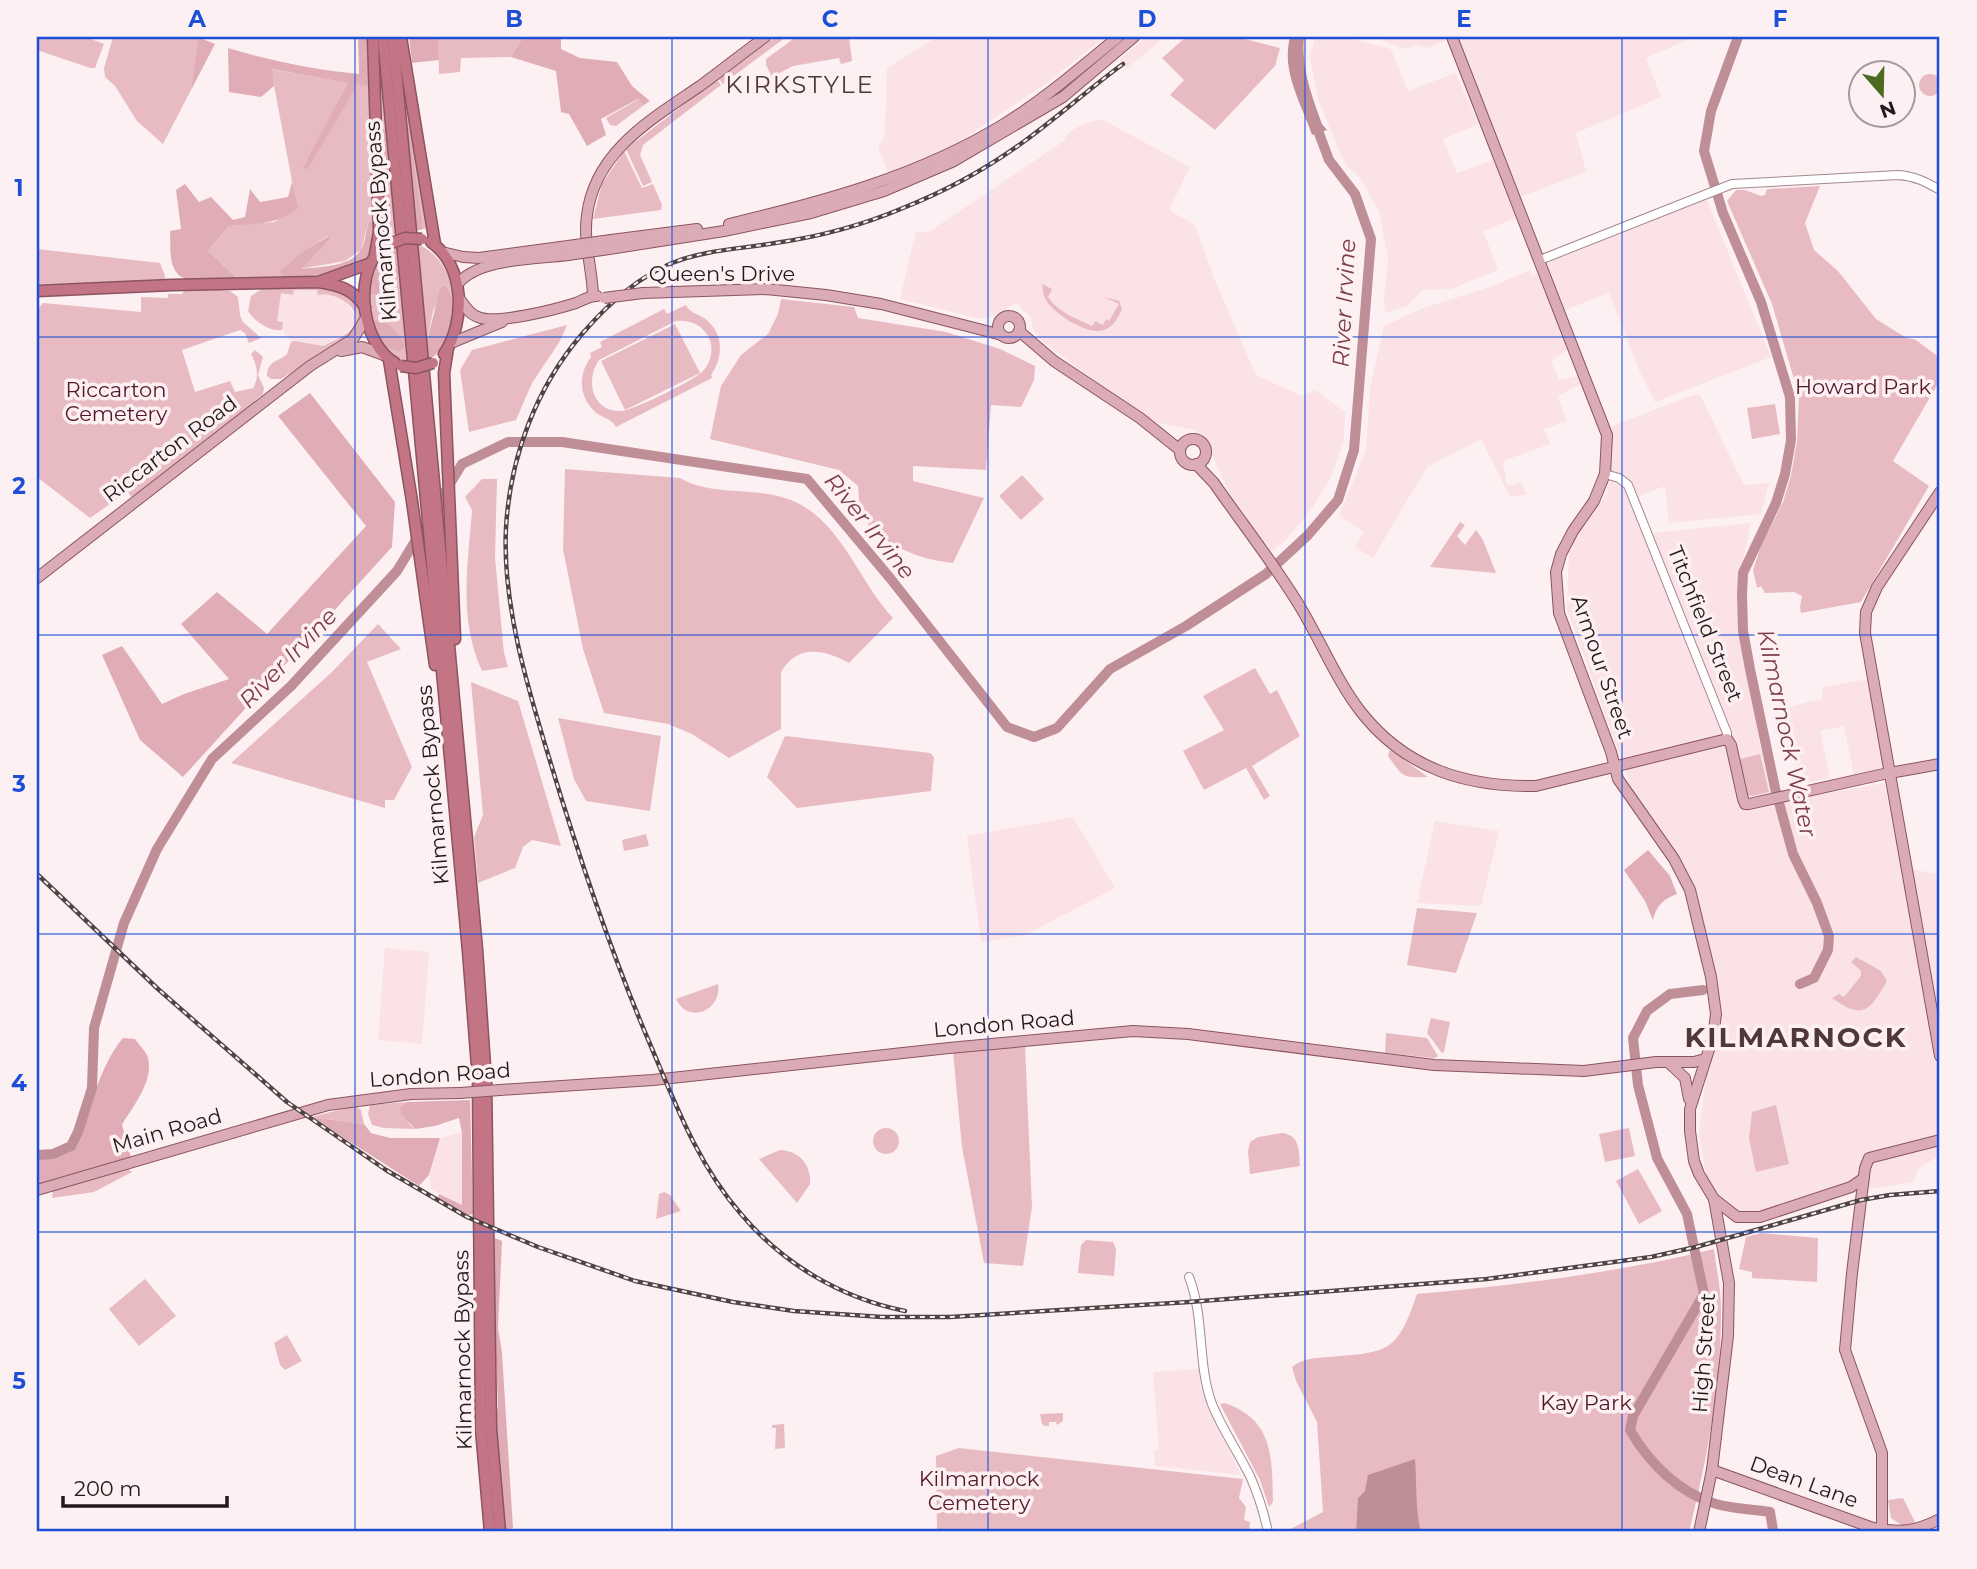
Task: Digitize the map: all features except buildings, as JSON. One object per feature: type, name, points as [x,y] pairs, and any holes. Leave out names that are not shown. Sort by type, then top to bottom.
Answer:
[{"type":"highway","points":[[365,313],[365,288],[379,232],[373,37]]},
{"type":"highway","name":"Kilmarnock Bypass","points":[[383,37],[424,488],[486,1081],[491,1429],[499,1532]]},
{"type":"highway","name":"Kilmarnock Bypass","points":[[393,37],[440,550],[478,1079],[481,1429],[490,1532]]},
{"type":"highway","points":[[401,37],[438,248],[457,285],[459,298],[457,322],[444,373],[460,819]]},
{"type":"highway","points":[[318,282],[373,258],[386,245],[405,238],[422,239],[438,248]]},
{"type":"highway","points":[[37,291],[318,282],[352,291],[365,313],[372,337],[386,357],[401,366],[421,368],[433,363],[449,345]]},
{"type":"highway","points":[[386,357],[412,501],[460,819]]},
{"type":"main road","points":[[598,296],[586,228],[587,212],[598,176],[609,159],[634,133],[765,37]]},
{"type":"main road","points":[[457,285],[464,275],[483,266],[717,226],[811,205],[883,182],[949,154],[1005,124],[1055,89],[1118,37]]},
{"type":"main road","points":[[610,244],[724,231],[811,213],[884,191],[952,162],[1053,104],[1134,37]]},
{"type":"main road","name":"Armour Street","points":[[1452,37],[1605,426],[1608,444],[1605,474],[1594,501],[1561,554],[1556,572],[1559,613],[1611,752],[1613,766],[1674,859],[1690,890],[1716,1014],[1713,1037],[1690,1109]]},
{"type":"main road","points":[[438,248],[463,257],[479,258],[568,250]]},
{"type":"main road","name":"Queen's Drive","points":[[449,345],[512,318],[598,296],[766,289],[881,304],[1011,335],[1037,346],[1054,361],[1162,433],[1180,450]]},
{"type":"main road","name":"Queen's Drive","points":[[459,298],[468,311],[478,317],[512,318]]},
{"type":"main road","name":"Riccarton Road","points":[[37,578],[310,366],[353,339],[365,313]]},
{"type":"main road","points":[[1014,317],[1020,324],[1011,335],[998,327],[1001,321],[1014,317]]},
{"type":"main road","name":"Queen's Drive","points":[[975,327],[1001,321]]},
{"type":"main road","name":"Riccarton Road","points":[[329,355],[354,347],[368,348],[386,357]]},
{"type":"main road","name":"Queen's Drive","points":[[1162,433],[1189,440]]},
{"type":"main road","points":[[1205,455],[1202,461],[1188,464],[1183,461],[1180,450],[1189,440],[1203,444],[1214,482]]},
{"type":"main road","points":[[1196,464],[1214,482],[1284,584],[1361,712],[1388,741],[1418,762],[1468,781],[1536,786],[1727,739]]},
{"type":"main road","points":[[1940,492],[1877,587],[1866,612],[1865,633],[1940,1056]]},
{"type":"main road","name":"Titchfield Street","points":[[1727,739],[1731,745],[1745,804],[1876,777]]},
{"type":"main road","points":[[1627,790],[1625,776],[1629,763]]},
{"type":"main road","points":[[1876,777],[1940,764]]},
{"type":"main road","points":[[1599,770],[1627,790]]},
{"type":"main road","points":[[1876,777],[1882,779],[1893,793]]},
{"type":"main road","name":"London Road","points":[[307,1111],[365,1099],[411,1094],[653,1080],[1133,1031],[1188,1034],[1434,1065],[1575,1071],[1705,1059]]},
{"type":"main road","points":[[1668,1062],[1685,1078],[1689,1094],[1694,1161],[1699,1174],[1714,1199],[1737,1217],[1760,1217],[1851,1187],[1864,1178]]},
{"type":"main road","name":"Main Road","points":[[37,1190],[307,1111]]},
{"type":"main road","points":[[1882,1531],[1882,1453],[1847,1359],[1848,1314],[1864,1178],[1869,1158],[1940,1140]]},
{"type":"main road","name":"High Street","points":[[1699,1532],[1712,1470],[1728,1336],[1729,1283],[1714,1199]]},
{"type":"main road","name":"Dean Lane","points":[[1712,1470],[1882,1531],[1898,1531]]},
{"type":"main road","points":[[1883,1508],[1888,1520],[1898,1531],[1913,1531],[1940,1519]]},
{"type":"street","points":[[1540,260],[1706,192],[1745,182],[1898,175],[1912,176],[1940,190]]},
{"type":"street","name":"Titchfield Street","points":[[1605,474],[1619,478],[1628,485],[1727,733],[1727,739]]},
{"type":"street","points":[[1189,1277],[1197,1296],[1207,1385],[1212,1404],[1251,1477],[1268,1532]]},
{"type":"shaded area","points":[[198,37],[215,44],[191,90]]},
{"type":"shaded area","points":[[358,37],[371,37],[372,85],[360,86],[359,82],[307,170],[303,167],[348,83],[272,69],[274,86],[261,97],[229,92],[228,48],[293,64],[359,74]]},
{"type":"shaded area","points":[[409,37],[438,37],[439,60],[412,63]]},
{"type":"shaded area","points":[[523,37],[561,37],[561,49],[580,58],[617,62],[632,86],[650,101],[644,105],[638,99],[601,119],[606,135],[587,146],[569,114],[561,112],[556,71],[511,57]]},
{"type":"shaded area","points":[[937,37],[1105,37],[1045,84],[953,146],[889,175],[878,147],[885,136],[887,68]]},
{"type":"shaded area","points":[[1146,37],[1165,37],[1127,68],[1119,60]]},
{"type":"shaded area","points":[[1290,37],[1304,37],[1308,82],[1322,124],[1327,130],[1312,135],[1290,75]]},
{"type":"shaded area","points":[[1315,37],[1344,37],[1391,49],[1408,91],[1455,73],[1479,124],[1443,139],[1457,173],[1493,160],[1516,218],[1483,231],[1498,270],[1451,289],[1423,290],[1407,306],[1385,313],[1388,259],[1379,211],[1360,178],[1345,164],[1319,102],[1310,58]]},
{"type":"shaded area","points":[[1381,37],[1443,37],[1444,41],[1428,48],[1417,45],[1406,49],[1383,41]]},
{"type":"shaded area","points":[[1457,37],[1694,37],[1646,58],[1661,97],[1576,133],[1586,172],[1520,197]]},
{"type":"shaded area","points":[[1103,120],[1190,167],[1169,210],[1195,225],[1214,278],[1256,375],[1302,396],[1315,390],[1345,412],[1344,440],[1331,477],[1313,507],[1285,541],[1269,553],[1240,516],[1209,448],[1195,430],[1149,421],[1042,341],[1033,330],[1031,317],[1017,303],[990,317],[980,319],[900,299],[916,231],[927,233],[1064,141],[1066,135],[1079,126]]},
{"type":"shaded area","points":[[409,127],[423,229],[413,232],[405,142]]},
{"type":"shaded area","points":[[383,130],[386,130],[391,211],[389,214],[382,212],[379,137]]},
{"type":"shaded area","points":[[292,182],[298,208],[274,221],[229,226],[208,251],[237,278],[186,279],[180,276],[171,259],[170,231],[181,229],[176,190],[185,184],[199,202],[211,197],[233,220],[245,217],[250,189],[260,202],[288,197]]},
{"type":"shaded area","points":[[1706,198],[1771,357],[1655,402],[1639,370],[1609,293],[1565,310],[1548,265],[1551,261]]},
{"type":"shaded area","points":[[373,221],[368,255],[362,262],[330,274],[283,278],[280,271],[305,250],[329,236],[330,239],[301,269],[349,260],[360,251],[368,224]]},
{"type":"shaded area","points":[[397,244],[400,275],[384,293],[369,295],[380,259]]},
{"type":"shaded area","points":[[1530,270],[1532,276],[1538,274],[1568,349],[1551,361],[1559,380],[1578,376],[1581,384],[1558,396],[1566,421],[1544,429],[1550,444],[1503,461],[1507,486],[1521,482],[1526,494],[1510,497],[1481,439],[1427,467],[1373,558],[1355,547],[1364,532],[1339,515],[1366,451],[1370,388],[1384,326],[1423,308],[1493,286]]},
{"type":"shaded area","points":[[445,285],[453,304],[450,327],[434,357],[426,362],[423,340],[428,338],[440,288]]},
{"type":"shaded area","points":[[318,290],[319,295],[335,295],[345,300],[355,316],[353,327],[324,346],[291,342],[282,330],[283,322],[277,322],[280,293]]},
{"type":"shaded area","points":[[372,321],[386,322],[403,340],[405,347],[399,351],[382,346]]},
{"type":"shaded area","points":[[310,393],[395,502],[392,547],[183,777],[140,740],[102,655],[122,646],[162,704],[229,679],[181,624],[217,592],[267,634],[366,526],[278,416]]},
{"type":"shaded area","points":[[1693,395],[1700,395],[1744,485],[1769,483],[1761,514],[1669,523],[1665,486],[1639,496],[1652,533],[1751,523],[1739,581],[1737,606],[1760,745],[1773,803],[1884,783],[1902,867],[1940,875],[1940,1155],[1919,1168],[1914,1182],[1869,1189],[1858,1178],[1750,1216],[1732,1212],[1707,1179],[1699,1135],[1707,1067],[1720,1012],[1690,878],[1633,792],[1567,609],[1569,551],[1573,549],[1572,541],[1608,492],[1612,426]]},
{"type":"shaded area","points":[[1869,679],[1883,766],[1880,770],[1854,775],[1844,726],[1820,731],[1830,778],[1801,784],[1787,726],[1780,709],[1822,699],[1823,687]]},
{"type":"shaded area","points":[[1073,817],[1115,888],[1025,935],[981,942],[967,836]]},
{"type":"shaded area","points":[[1435,821],[1499,831],[1481,906],[1417,903]]},
{"type":"shaded area","points":[[1648,850],[1670,876],[1677,894],[1661,904],[1653,920],[1645,901],[1624,870]]},
{"type":"shaded area","points":[[385,948],[429,952],[422,1044],[378,1040]]},
{"type":"shaded area","points":[[123,1038],[135,1039],[147,1055],[149,1067],[141,1093],[122,1125],[131,1157],[37,1185],[37,1158],[65,1153],[77,1143],[104,1068]]},
{"type":"shaded area","points":[[470,1100],[473,1214],[468,1215],[438,1198],[439,1194],[462,1205],[462,1133],[459,1118],[415,1129],[401,1114],[400,1108],[407,1102]]},
{"type":"shaded area","points":[[311,1117],[364,1124],[371,1133],[390,1138],[440,1138],[429,1175],[419,1186]]},
{"type":"shaded area","points":[[462,1132],[462,1206],[431,1189],[429,1175],[440,1138]]},
{"type":"shaded area","points":[[495,1238],[502,1241],[498,1328],[502,1353],[513,1528],[502,1532],[493,1426],[498,1407],[492,1267]]},
{"type":"shaded area","points":[[1199,1369],[1200,1385],[1207,1406],[1241,1475],[1155,1466],[1154,1450],[1159,1449],[1153,1372]]},
{"type":"shaded area","points":[[1415,1459],[1421,1532],[1356,1532],[1358,1498],[1365,1491],[1368,1475]]},
{"type":"green space","points":[[37,37],[86,37],[104,44],[95,68],[90,68],[37,50]]},
{"type":"green space","points":[[113,37],[198,37],[191,90],[163,144],[137,121],[115,86],[105,77],[104,68]]},
{"type":"green space","points":[[438,37],[523,37],[511,57],[461,58],[460,72],[439,74]]},
{"type":"green space","points":[[775,37],[786,37],[723,84],[719,79]]},
{"type":"green space","points":[[796,37],[849,37],[852,61],[841,64],[839,58],[793,66],[772,77],[766,59]]},
{"type":"green space","points":[[1186,37],[1237,37],[1280,48],[1275,66],[1215,130],[1170,95],[1184,80],[1162,58]]},
{"type":"green space","points":[[399,39],[427,228],[423,229],[405,142]]},
{"type":"green space","points":[[376,40],[380,40],[398,233],[382,238],[382,212],[391,211],[386,130],[379,137]]},
{"type":"green space","points":[[271,69],[349,83],[303,167],[360,81],[372,85],[374,241],[369,251],[373,222],[368,224],[361,250],[345,261],[300,269],[330,239],[328,236],[305,250],[281,271],[283,278],[237,278],[208,251],[229,226],[274,222],[297,208]]},
{"type":"green space","points":[[1930,74],[1938,77],[1941,85],[1938,93],[1930,96],[1922,93],[1919,85],[1922,77]]},
{"type":"green space","points":[[717,79],[721,85],[643,145],[640,155],[652,182],[643,186],[626,149]]},
{"type":"green space","points":[[639,99],[644,105],[616,126],[610,125],[606,118]]},
{"type":"green space","points":[[624,151],[642,188],[653,184],[662,205],[661,210],[593,219],[602,184]]},
{"type":"green space","name":"Howard Park","points":[[1820,186],[1805,223],[1814,250],[1838,271],[1876,319],[1905,337],[1916,340],[1940,358],[1940,380],[1893,461],[1929,486],[1861,602],[1801,613],[1802,596],[1794,592],[1765,593],[1761,586],[1757,588],[1753,570],[1761,546],[1783,502],[1791,475],[1797,441],[1799,396],[1772,304],[1727,201],[1736,190],[1745,190],[1761,196],[1765,195],[1767,189]]},
{"type":"green space","points":[[414,243],[429,251],[441,263],[454,295],[452,329],[445,345],[434,358],[447,332],[452,302],[445,285],[433,311],[428,338],[423,340]]},
{"type":"green space","points":[[37,249],[160,263],[164,281],[37,284]]},
{"type":"green space","points":[[400,275],[409,364],[399,361],[383,347],[374,327],[369,305],[369,295],[384,293]]},
{"type":"green space","points":[[1042,284],[1052,289],[1048,297],[1057,307],[1092,326],[1095,321],[1103,325],[1106,319],[1109,321],[1119,304],[1104,297],[1119,301],[1122,309],[1107,329],[1089,330],[1050,306]]},
{"type":"green space","points":[[262,289],[329,289],[351,298],[358,309],[359,323],[350,336],[335,347],[281,379],[271,379],[267,376],[269,367],[287,354],[291,342],[324,346],[347,333],[356,320],[352,307],[346,302],[325,294],[318,295],[317,290],[294,290],[293,295],[281,293],[277,321],[283,322],[282,330],[263,325],[248,311],[251,296]]},
{"type":"green space","name":"Riccarton Cemetery","points":[[184,291],[230,291],[238,297],[243,322],[261,338],[249,343],[245,333],[240,330],[182,350],[195,392],[230,381],[235,392],[253,388],[257,371],[251,354],[255,350],[263,357],[258,375],[264,388],[263,394],[132,497],[127,492],[90,518],[37,477],[37,310],[43,303],[141,312],[141,297],[168,298],[168,294],[182,294]]},
{"type":"green space","points":[[781,299],[854,307],[858,318],[946,332],[1000,349],[1035,366],[1034,380],[1021,407],[991,405],[986,470],[913,466],[913,481],[984,498],[953,563],[929,559],[904,550],[872,529],[862,516],[858,486],[839,470],[710,439],[721,386],[741,355],[768,334],[778,314]]},
{"type":"green space","points":[[686,305],[711,324],[720,345],[712,378],[616,427],[592,408],[584,395],[582,379],[591,357],[590,353],[602,347],[600,342],[664,309],[667,314]],"holes":[[[676,321],[698,326],[708,336],[711,354],[703,371],[676,388],[627,410],[611,410],[603,406],[598,401],[592,385],[592,377],[599,360]]]},
{"type":"green space","points":[[675,324],[700,373],[625,410],[601,361]]},
{"type":"green space","points":[[567,325],[560,341],[532,383],[516,420],[469,432],[460,370],[472,350]]},
{"type":"green space","points":[[1775,404],[1780,434],[1752,439],[1747,408]]},
{"type":"green space","points":[[565,469],[680,478],[720,490],[763,493],[791,500],[808,509],[836,536],[893,618],[849,663],[821,652],[812,652],[803,653],[787,663],[781,672],[781,729],[729,758],[692,734],[668,724],[604,713],[583,649],[563,549]]},
{"type":"green space","points":[[1022,475],[1044,499],[1021,520],[999,496]]},
{"type":"green space","points":[[482,479],[497,479],[495,558],[504,653],[508,667],[482,671],[467,612],[472,510],[465,497]]},
{"type":"green space","points":[[1460,522],[1465,525],[1457,536],[1465,545],[1476,530],[1483,540],[1496,573],[1430,567]]},
{"type":"green space","points":[[378,624],[401,649],[367,662],[412,767],[394,800],[385,800],[385,808],[231,763],[332,672]]},
{"type":"green space","points":[[1255,668],[1270,694],[1277,690],[1300,736],[1252,766],[1270,796],[1264,800],[1246,768],[1204,790],[1183,751],[1224,730],[1203,696]]},
{"type":"green space","points":[[471,682],[518,701],[561,846],[532,840],[523,847],[515,868],[478,883],[474,837],[483,815]]},
{"type":"green space","points":[[558,718],[661,736],[650,811],[586,801],[574,779]]},
{"type":"green space","points":[[785,736],[930,753],[934,757],[931,791],[797,808],[767,777]]},
{"type":"green space","points":[[1389,751],[1428,777],[1404,775],[1388,756]]},
{"type":"green space","points":[[1760,754],[1769,792],[1752,796],[1748,795],[1740,759]]},
{"type":"green space","points":[[646,834],[649,846],[624,851],[622,840]]},
{"type":"green space","points":[[1417,908],[1477,913],[1456,973],[1407,965]]},
{"type":"green space","points":[[1856,957],[1881,971],[1887,981],[1871,1005],[1859,1010],[1832,998],[1839,994],[1844,997],[1861,976],[1861,971],[1851,962]]},
{"type":"green space","points":[[718,984],[715,1001],[703,1011],[688,1011],[681,1007],[676,999]]},
{"type":"green space","points":[[1431,1018],[1450,1022],[1442,1053],[1427,1033]]},
{"type":"green space","points":[[1386,1033],[1427,1038],[1438,1056],[1435,1058],[1385,1053]]},
{"type":"green space","points":[[1025,1045],[1032,1207],[1023,1266],[984,1263],[962,1147],[953,1052]]},
{"type":"green space","points":[[407,1102],[401,1108],[415,1129],[372,1125],[368,1114],[370,1105]]},
{"type":"green space","points":[[1776,1105],[1789,1164],[1756,1172],[1749,1139],[1752,1112]]},
{"type":"green space","points":[[351,1107],[361,1110],[364,1124],[311,1117]]},
{"type":"green space","points":[[886,1128],[895,1132],[899,1141],[895,1150],[886,1154],[877,1150],[873,1141],[877,1132]]},
{"type":"green space","points":[[1629,1128],[1635,1156],[1605,1162],[1599,1134]]},
{"type":"green space","points":[[1282,1133],[1295,1140],[1299,1149],[1300,1166],[1250,1174],[1250,1142],[1258,1137]]},
{"type":"green space","points":[[780,1150],[799,1156],[809,1171],[810,1184],[797,1203],[759,1159]]},
{"type":"green space","points":[[126,1167],[132,1172],[94,1192],[52,1198],[53,1190]]},
{"type":"green space","points":[[1638,1169],[1662,1211],[1639,1224],[1616,1181]]},
{"type":"green space","points":[[664,1192],[670,1195],[681,1211],[656,1219],[659,1194]]},
{"type":"green space","points":[[1761,1233],[1818,1238],[1817,1282],[1752,1278],[1752,1272],[1739,1269],[1746,1237]]},
{"type":"green space","points":[[1086,1240],[1113,1242],[1116,1249],[1114,1276],[1078,1273],[1081,1245]]},
{"type":"green space","name":"Kay Park","points":[[1714,1249],[1721,1301],[1719,1365],[1707,1449],[1689,1532],[1285,1532],[1323,1512],[1317,1422],[1296,1381],[1292,1367],[1296,1364],[1314,1358],[1365,1353],[1388,1346],[1403,1328],[1417,1294],[1566,1277]]},
{"type":"green space","points":[[145,1279],[176,1316],[139,1346],[109,1309]]},
{"type":"green space","points":[[287,1335],[302,1361],[285,1370],[280,1365],[274,1343]]},
{"type":"green space","points":[[1225,1403],[1253,1419],[1267,1442],[1273,1486],[1273,1502],[1269,1507],[1260,1480],[1220,1404]]},
{"type":"green space","points":[[1063,1413],[1063,1421],[1057,1425],[1056,1422],[1049,1422],[1049,1426],[1042,1424],[1040,1414]]},
{"type":"green space","points":[[784,1424],[785,1448],[775,1449],[776,1428],[772,1428],[772,1425]]},
{"type":"green space","name":"Kilmarnock Cemetery","points":[[959,1448],[1243,1479],[1239,1498],[1246,1507],[1244,1520],[1250,1522],[1249,1532],[937,1532],[936,1456]]},
{"type":"green space","points":[[1903,1498],[1916,1524],[1901,1525],[1891,1518],[1888,1500]]},
{"type":"waterway","name":"Kilmarnock Water","points":[[1738,37],[1711,111],[1704,151],[1723,213],[1761,302],[1790,397],[1791,440],[1785,474],[1776,503],[1743,573],[1742,595],[1743,631],[1775,788],[1793,854],[1817,903],[1829,936],[1828,950],[1814,978],[1800,984]]},
{"type":"waterway","name":"River Irvine","points":[[37,1155],[53,1154],[71,1146],[78,1132],[92,1088],[94,1028],[124,923],[157,849],[212,759],[291,686],[397,571],[462,464],[508,442],[562,442],[807,479],[890,578],[1007,727],[1034,737],[1057,728],[1110,669],[1186,626],[1266,574],[1308,535],[1338,500],[1354,450],[1371,239],[1355,194],[1329,160],[1314,120]]},
{"type":"waterway","name":"Kilmarnock Water","points":[[1703,990],[1670,994],[1647,1011],[1633,1038],[1638,1085],[1657,1158],[1687,1214],[1704,1294],[1633,1416],[1630,1430],[1646,1454],[1678,1484],[1716,1504],[1770,1512],[1772,1532]]},
{"type":"railway","points":[[905,1311],[836,1288],[794,1263],[775,1248],[757,1232],[726,1195],[712,1175],[678,1111],[635,1009],[596,904],[525,676],[512,616],[506,557],[506,528],[513,475],[528,425],[551,377],[582,334],[634,284],[659,269],[684,259],[824,234],[872,220],[919,201],[966,178],[1012,150],[1123,64]]},
{"type":"railway","points":[[37,874],[158,989],[287,1102],[386,1170],[467,1217],[538,1247],[635,1281],[733,1302],[794,1311],[882,1317],[950,1317],[1487,1279],[1651,1257],[1696,1247],[1861,1200],[1940,1191]]},
{"type":"district","name":"KIRKSTYLE","points":[[800,85]]},
{"type":"district","name":"KILMARNOCK","points":[[1796,1037]]}]
